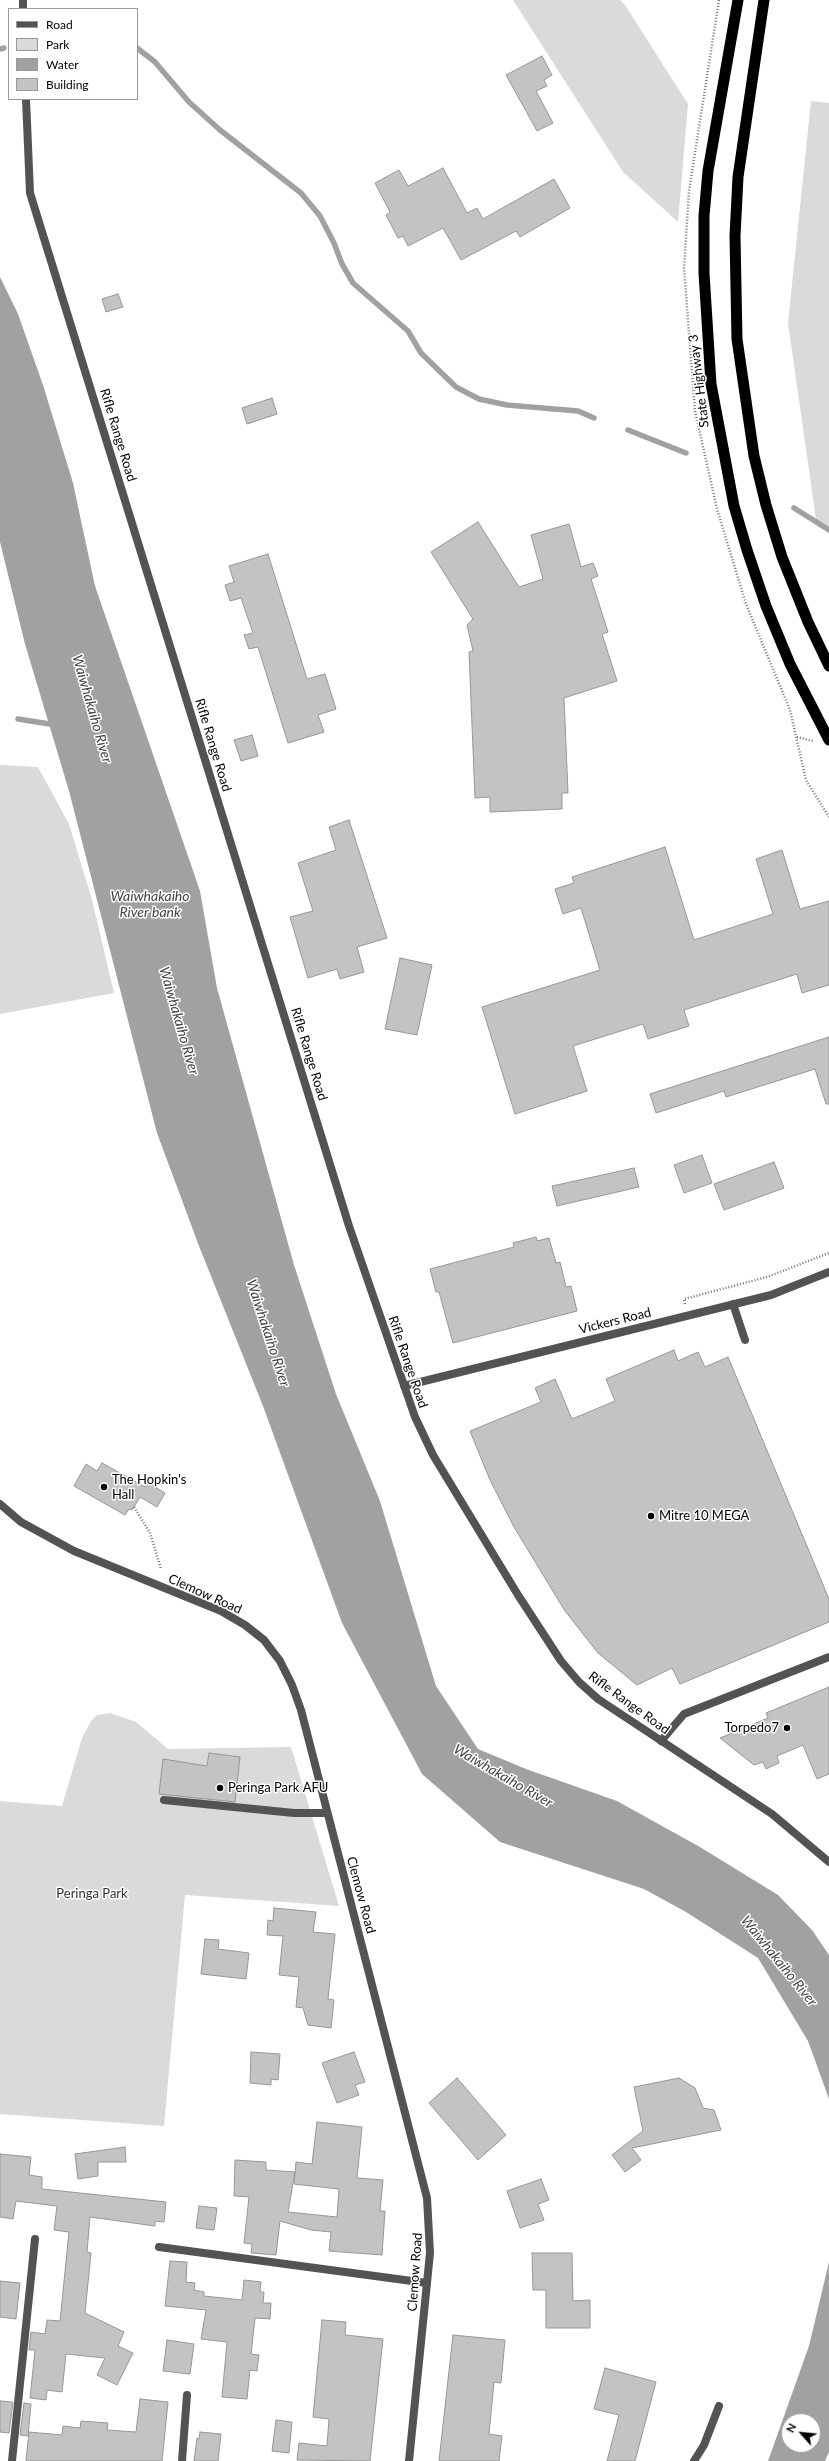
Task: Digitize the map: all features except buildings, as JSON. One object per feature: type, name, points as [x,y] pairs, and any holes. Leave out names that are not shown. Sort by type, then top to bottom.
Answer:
[{"type":"highway","name":"State Highway 3","points":[[738,0],[708,171],[704,216],[704,273],[711,384],[734,506],[766,606],[790,664],[829,740]]},
{"type":"highway","points":[[764,0],[738,178],[735,236],[737,338],[754,456],[766,505],[782,557],[808,622],[829,666]]},
{"type":"street","name":"Rifle Range Road","points":[[26,100],[30,194],[344,1210],[414,1417],[433,1455],[518,1595],[561,1661],[578,1682],[598,1699],[772,1814],[829,1862]]},
{"type":"street","name":"Vickers Road","points":[[404,1386],[771,1295],[829,1272]]},
{"type":"street","points":[[733,1304],[745,1340]]},
{"type":"street","name":"Clemow Road","points":[[0,1504],[22,1522],[74,1551],[221,1611],[245,1625],[264,1640],[280,1661],[301,1710],[421,2172],[430,2225],[427,2283],[409,2461]]},
{"type":"street","points":[[661,1741],[684,1714],[829,1657]]},
{"type":"street","points":[[164,1800],[294,1813],[327,1813]]},
{"type":"street","points":[[12,2461],[35,2239]]},
{"type":"street","points":[[159,2247],[427,2283]]},
{"type":"street","points":[[182,2461],[187,2395]]},
{"type":"street","points":[[694,2461],[704,2445],[719,2406]]},
{"type":"path","points":[[685,1304],[684,1299],[767,1277],[829,1253]]},
{"type":"path","points":[[134,1507],[150,1534],[161,1569]]},
{"type":"green space","points":[[513,0],[620,0],[625,5],[688,104],[678,222],[623,172]]},
{"type":"green space","points":[[811,101],[829,103],[829,531],[817,526],[788,323]]},
{"type":"green space","points":[[0,765],[38,767],[69,824],[92,900],[114,993],[0,1014]]},
{"type":"green space","name":"Peringa Park","points":[[110,1713],[136,1722],[168,1749],[291,1747],[339,1906],[185,1895],[164,2126],[0,2114],[0,1801],[62,1806],[82,1738],[91,1721],[97,1715]]},
{"type":"water","name":"Waiwhakaiho River bank","points":[[0,277],[18,314],[43,385],[73,483],[95,586],[200,891],[217,988],[294,1265],[336,1394],[380,1501],[436,1686],[478,1749],[526,1769],[617,1801],[700,1847],[778,1895],[812,1930],[829,1955],[829,2099],[808,2041],[758,1958],[686,1912],[644,1889],[500,1842],[422,1774],[342,1623],[263,1406],[199,1246],[157,1133],[69,791],[25,644],[0,542]]},
{"type":"water","points":[[829,2262],[829,2452],[825,2461],[768,2461],[781,2425],[781,2453],[821,2453],[821,2413],[785,2413],[809,2346]]},
{"type":"waterway","points":[[0,49],[4,48]]},
{"type":"waterway","points":[[138,49],[155,62],[189,102],[220,130],[301,193],[320,216],[334,243],[342,264],[353,283],[408,331],[421,353],[456,387],[479,399],[507,405],[578,411],[594,418]]},
{"type":"waterway","points":[[628,430],[686,453]]},
{"type":"waterway","points":[[794,508],[829,530]]},
{"type":"waterway","points":[[18,719],[56,725]]},
{"type":"place","name":"The Hopkin's Hall","points":[[104,1487]]},
{"type":"place","name":"Mitre 10 MEGA","points":[[651,1516]]},
{"type":"place","name":"Torpedo7","points":[[787,1728]]},
{"type":"place","name":"Peringa Park AFU","points":[[220,1788]]},
{"type":"water label","name":"Waiwhakaiho River","points":[[92,709]]},
{"type":"water label","name":"Waiwhakaiho River","points":[[179,1021]]},
{"type":"water label","name":"Waiwhakaiho River","points":[[268,1333]]},
{"type":"water label","name":"Waiwhakaiho River","points":[[503,1776]]},
{"type":"water label","name":"Waiwhakaiho River","points":[[779,1961]]}]
